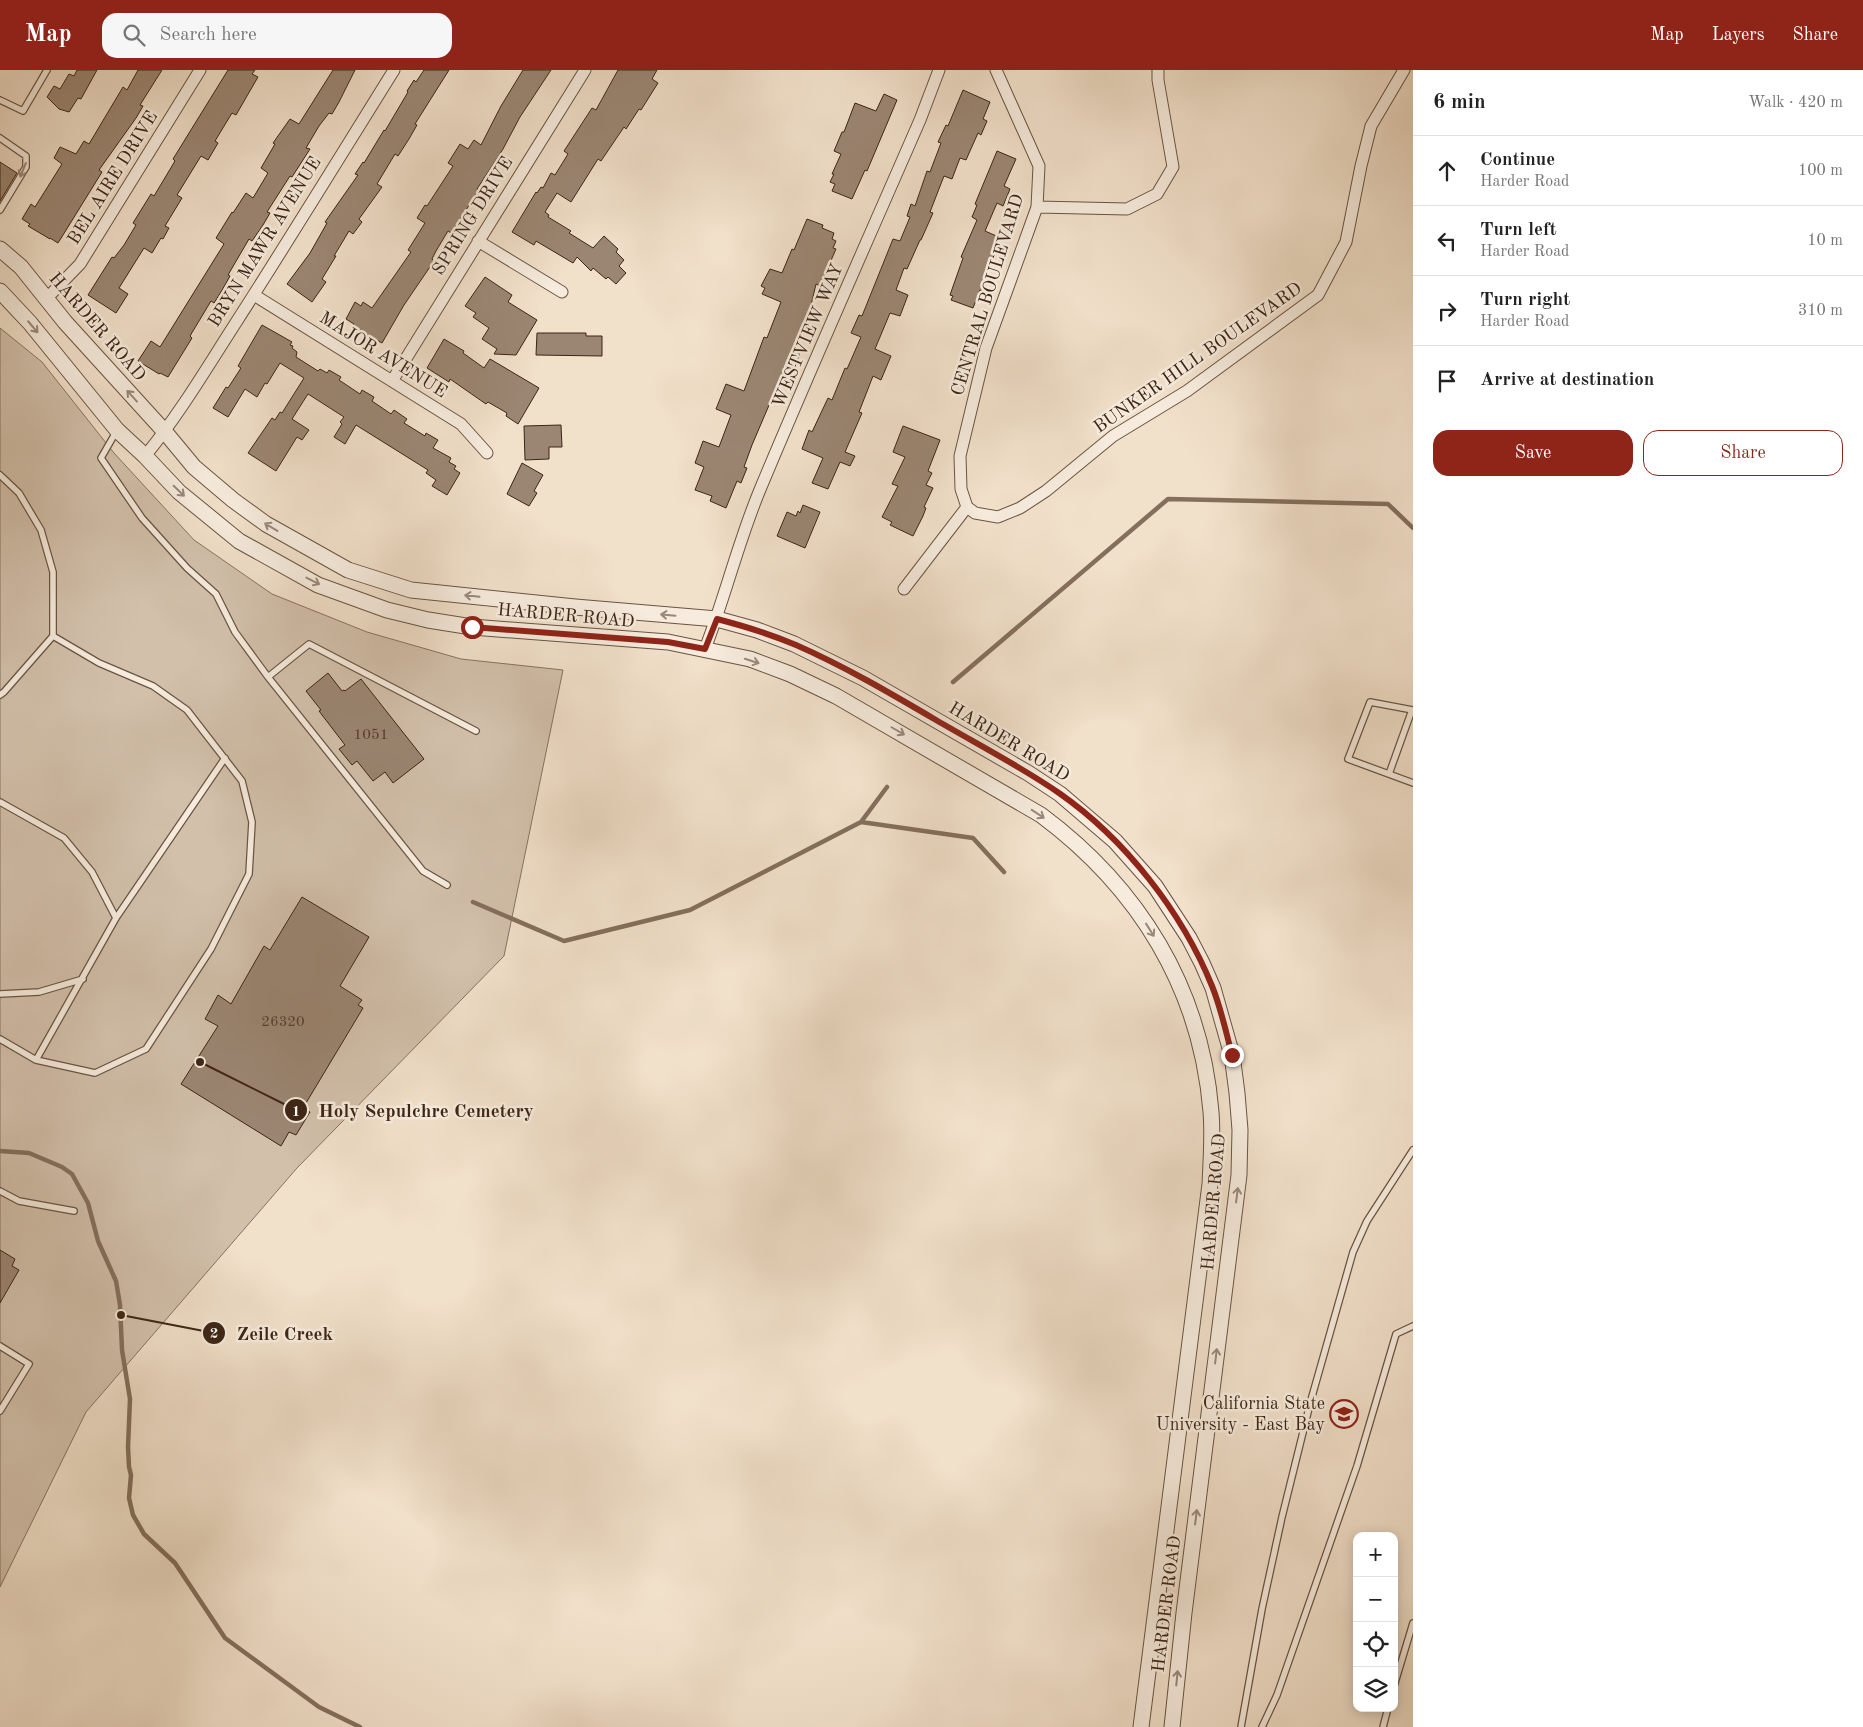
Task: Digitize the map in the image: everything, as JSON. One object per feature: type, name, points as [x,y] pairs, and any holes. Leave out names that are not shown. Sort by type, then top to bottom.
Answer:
[{"type":"street","name":"BEL AIRE DRIVE","points":[[46,298],[80,264],[200,70]]},
{"type":"street","name":"BRYN MAWR AVENUE","points":[[165,432],[254,295],[394,70]]},
{"type":"street","name":"SPRING DRIVE","points":[[392,381],[585,70]]},
{"type":"street","name":"WESTVIEW WAY","points":[[717,619],[730,573],[759,493],[940,70]]},
{"type":"street","name":"CENTRAL BOULEVARD","points":[[967,507],[961,489],[960,456],[986,348],[1037,207],[1040,166],[996,70]]},
{"type":"street","points":[[1037,207],[1127,209],[1157,194],[1173,167],[1158,80],[1158,70]]},
{"type":"street","name":"BUNKER HILL BOULEVARD","points":[[967,507],[975,513],[998,517],[1020,508],[1046,491],[1113,436],[1187,391],[1318,295],[1346,242],[1371,126],[1404,70]]},
{"type":"street","points":[[478,241],[562,292]]},
{"type":"street","name":"HARDER ROAD","points":[[0,249],[21,267],[65,322],[165,432],[194,467],[233,500],[266,524],[348,570],[410,590],[717,619],[757,630],[794,644],[863,678],[1020,768],[1060,794],[1115,841],[1155,886],[1189,938],[1213,988],[1232,1055],[1238,1093],[1240,1130],[1239,1175],[1185,1603],[1172,1727]]},
{"type":"street","name":"HARDER ROAD","points":[[0,291],[30,323],[117,430],[179,492],[239,541],[318,585],[387,610],[428,620],[472,627],[668,642],[750,659],[790,674],[836,696],[1041,815],[1067,834],[1090,855],[1131,902],[1152,932],[1184,995],[1197,1035],[1211,1112],[1210,1176],[1141,1727]]},
{"type":"street","name":"MAJOR AVENUE","points":[[254,295],[461,424],[487,453]]},
{"type":"street","points":[[145,456],[165,432]]},
{"type":"street","points":[[904,589],[967,507]]},
{"type":"street","points":[[705,649],[717,619]]},
{"type":"lane","points":[[0,100],[23,111],[47,70]]},
{"type":"lane","points":[[0,138],[26,156],[26,167],[0,210]]},
{"type":"lane","points":[[117,430],[101,458],[142,518],[187,568],[216,594],[234,632],[423,871],[447,885]]},
{"type":"lane","points":[[0,475],[19,493],[41,530],[53,572],[52,636],[27,667],[0,695]]},
{"type":"lane","points":[[0,1038],[36,1060],[94,1073],[146,1049],[211,949],[249,874],[252,822],[242,781],[187,710],[153,686],[99,663],[52,636]]},
{"type":"lane","points":[[268,677],[309,644],[476,731]]},
{"type":"lane","points":[[1389,774],[1412,710],[1370,702],[1348,759],[1413,783]]},
{"type":"lane","points":[[36,1060],[116,918],[225,758]]},
{"type":"lane","points":[[0,802],[64,838],[92,872],[116,918]]},
{"type":"lane","points":[[0,994],[39,992],[83,979]]},
{"type":"lane","points":[[1241,1727],[1262,1609],[1282,1517],[1311,1400],[1353,1252],[1366,1221],[1413,1150]]},
{"type":"lane","points":[[0,1191],[19,1202],[74,1210]]},
{"type":"lane","points":[[1262,1727],[1280,1687],[1357,1466],[1396,1334],[1413,1326]]},
{"type":"lane","points":[[0,1346],[29,1364],[0,1411]]},
{"type":"lane","points":[[1398,1673],[1413,1624]]},
{"type":"lane","points":[[1383,1727],[1387,1712]]},
{"type":"shaded area","points":[[0,328],[42,362],[114,453],[194,540],[272,594],[367,632],[461,659],[563,670],[504,956],[297,1168],[86,1412],[0,1587]]},
{"type":"building","points":[[77,70],[97,70],[81,99],[78,98],[69,112],[59,109],[47,97],[54,86],[60,89],[69,74],[74,76]]},
{"type":"building","points":[[138,70],[162,70],[140,105],[143,106],[136,118],[99,170],[102,172],[58,243],[28,226],[30,224],[22,219],[31,204],[35,207],[62,164],[54,158],[60,147],[76,154],[84,141],[89,144],[123,87],[127,90]]},
{"type":"building","points":[[228,70],[255,70],[252,74],[258,77],[236,115],[232,113],[215,141],[218,143],[208,160],[201,156],[177,195],[182,198],[165,226],[169,228],[163,239],[161,238],[152,253],[144,248],[119,288],[128,294],[116,313],[88,295],[112,257],[114,258],[124,245],[136,225],[133,223],[151,194],[154,196],[175,161],[173,159]]},
{"type":"building","points":[[333,70],[355,70],[332,114],[329,113],[319,126],[306,148],[310,149],[267,212],[270,213],[263,225],[252,241],[249,239],[228,275],[230,276],[221,292],[214,303],[211,301],[190,336],[192,338],[168,377],[159,374],[138,361],[151,341],[160,347],[224,244],[216,238],[232,212],[246,193],[253,198],[268,173],[261,168],[275,144],[273,143],[290,119],[299,124]]},
{"type":"building","points":[[424,70],[449,70],[415,124],[417,125],[409,139],[398,156],[395,154],[377,184],[382,187],[359,219],[362,222],[353,234],[349,231],[334,256],[336,256],[322,279],[326,282],[312,302],[287,284],[310,253],[327,223],[325,222],[358,175],[355,174],[385,131],[414,80],[416,82]]},
{"type":"building","points":[[523,70],[551,70],[520,117],[503,149],[477,189],[479,190],[451,233],[448,231],[432,259],[434,261],[404,305],[382,343],[352,327],[354,324],[346,319],[355,302],[361,306],[363,302],[372,308],[411,252],[408,250],[425,223],[417,218],[453,166],[448,163],[460,144],[468,149],[474,140],[481,145],[501,106]]},
{"type":"building","points":[[618,70],[657,70],[652,79],[658,83],[641,110],[639,109],[626,129],[624,127],[601,161],[598,159],[571,202],[557,193],[545,212],[549,215],[548,217],[571,231],[569,233],[593,248],[604,236],[618,249],[616,252],[624,260],[619,266],[626,273],[616,284],[608,277],[606,279],[593,268],[591,271],[577,257],[573,263],[536,241],[534,245],[512,232],[536,192],[541,187],[543,188],[551,173],[555,175],[568,154],[564,151],[592,108],[596,110]]},
{"type":"building","points":[[963,90],[990,102],[983,119],[987,121],[981,135],[978,133],[966,160],[960,158],[952,179],[944,176],[930,212],[933,213],[907,269],[904,268],[896,290],[908,295],[900,316],[890,313],[875,349],[891,356],[881,380],[873,376],[859,412],[862,413],[845,452],[855,456],[850,466],[840,462],[828,489],[812,483],[823,458],[802,449],[809,430],[812,432],[828,398],[832,400],[845,368],[847,369],[861,337],[851,333],[859,315],[862,316],[893,239],[900,241],[910,217],[907,216],[911,204],[915,206],[927,171],[930,172],[941,143],[938,142],[946,125],[948,126]]},
{"type":"building","points":[[884,94],[897,100],[867,171],[865,170],[852,199],[832,191],[835,184],[830,182],[841,154],[834,151],[842,132],[844,132],[855,103],[876,111]]},
{"type":"building","points":[[997,151],[1016,159],[1004,186],[1010,189],[1003,206],[997,203],[985,231],[1001,238],[986,275],[989,276],[983,292],[980,290],[973,308],[951,300],[953,296],[950,295],[963,258],[961,257],[977,220],[972,217],[977,205],[975,204]]},
{"type":"building","points":[[0,162],[17,173],[0,201]]},
{"type":"building","points":[[807,219],[823,225],[822,228],[834,233],[832,239],[836,241],[833,248],[836,249],[820,286],[816,284],[809,314],[794,347],[800,350],[797,363],[791,373],[784,370],[752,445],[744,467],[747,468],[741,483],[737,481],[726,508],[710,501],[712,496],[695,490],[704,467],[695,463],[703,441],[719,447],[731,415],[716,409],[726,384],[744,391],[764,337],[767,338],[781,302],[762,294],[765,288],[761,286],[770,269],[782,273]]},
{"type":"building","points":[[485,277],[512,295],[508,302],[537,320],[516,355],[494,354],[497,349],[482,339],[489,328],[473,317],[476,313],[465,306]]},
{"type":"building","points":[[262,325],[292,342],[290,345],[297,352],[296,357],[318,371],[320,369],[327,373],[329,370],[341,377],[339,380],[360,394],[362,390],[374,397],[372,401],[391,414],[394,410],[407,419],[404,423],[425,436],[426,433],[438,440],[433,448],[451,458],[449,462],[456,466],[454,469],[460,473],[447,495],[432,486],[436,480],[426,473],[428,470],[356,425],[345,444],[334,437],[344,417],[308,394],[292,419],[309,430],[302,440],[297,437],[276,471],[248,453],[272,418],[275,420],[280,412],[282,413],[304,378],[280,363],[257,397],[245,389],[228,417],[213,408],[241,368],[238,366]]},
{"type":"building","points":[[537,333],[586,333],[586,336],[602,336],[602,356],[536,355]]},
{"type":"building","points":[[444,339],[464,351],[463,353],[484,368],[490,359],[539,388],[518,424],[506,416],[507,413],[488,402],[486,404],[450,379],[449,382],[427,368]]},
{"type":"building","points":[[561,425],[562,447],[549,447],[549,459],[525,460],[524,426]]},
{"type":"building","points":[[903,426],[940,440],[928,471],[932,473],[926,485],[933,488],[924,507],[926,508],[923,516],[913,536],[890,525],[892,522],[882,517],[898,486],[892,484],[905,457],[893,452]]},
{"type":"building","points":[[522,463],[543,475],[534,491],[537,493],[529,506],[507,494]]},
{"type":"building","points":[[803,505],[820,512],[805,548],[777,536],[787,512],[796,516],[798,511],[800,513]]},
{"type":"building","points":[[328,673],[342,691],[345,691],[361,679],[424,759],[393,783],[385,772],[373,781],[357,761],[352,765],[339,749],[345,745],[306,691]]},
{"type":"building","points":[[302,897],[369,937],[340,986],[362,1000],[358,1005],[363,1008],[303,1108],[310,1112],[296,1135],[289,1132],[281,1146],[181,1084],[218,1026],[205,1019],[218,995],[231,1004],[264,946],[270,950]]},
{"type":"building","points":[[0,1250],[15,1259],[12,1266],[19,1270],[0,1303]]},
{"type":"waterway","points":[[953,682],[1168,499],[1388,504],[1413,528]]},
{"type":"waterway","points":[[473,902],[564,941],[690,910],[861,822],[887,787]]},
{"type":"waterway","points":[[861,822],[973,838],[1004,872]]},
{"type":"waterway","points":[[0,1151],[29,1153],[62,1167],[72,1174],[88,1203],[98,1241],[116,1281],[120,1305],[122,1350],[130,1399],[128,1447],[131,1475],[129,1498],[133,1515],[144,1534],[175,1563],[225,1638],[319,1707],[360,1727]]},
{"type":"place","name":"Holy Sepulchre Cemetery","points":[[200,1062]]},
{"type":"place","name":"Zeile Creek","points":[[121,1315]]},
{"type":"place","name":"California State University - East Bay","points":[[1344,1414]]},
{"type":"route","points":[[472,627],[668,642],[705,649],[717,619],[757,630],[794,644],[863,678],[1028,773],[1060,794],[1115,841],[1155,886],[1189,938],[1213,988],[1232,1055]]}]
